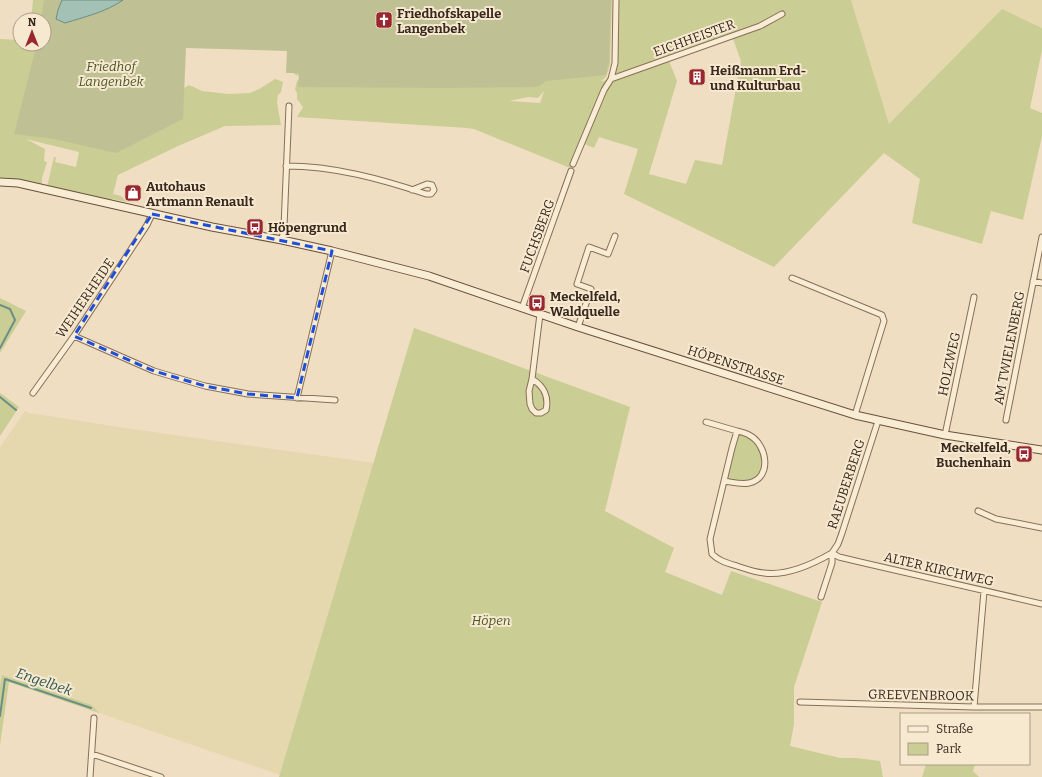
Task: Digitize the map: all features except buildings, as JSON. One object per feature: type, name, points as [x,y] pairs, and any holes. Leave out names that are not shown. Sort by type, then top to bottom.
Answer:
[{"type":"main road","name":"HÖPENSTRASSE","points":[[0,182],[18,183],[212,227],[332,251],[429,276],[578,327],[855,415],[946,436],[1042,450]]},
{"type":"street","points":[[573,164],[604,90],[611,79],[614,63],[616,0]]},
{"type":"street","name":"EICHHEISTER","points":[[611,79],[760,26],[782,14]]},
{"type":"street","points":[[282,240],[284,227],[289,106]]},
{"type":"street","points":[[286,166],[337,170],[370,177],[412,190]]},
{"type":"street","name":"FUCHSBERG","points":[[522,308],[571,171]]},
{"type":"street","name":"WEIHERHEIDE","points":[[33,393],[74,336],[147,225],[152,214]]},
{"type":"street","points":[[578,327],[591,289],[577,284],[589,247],[608,254],[614,236]]},
{"type":"street","name":"AM TWIELENBERG","points":[[1006,420],[1042,237]]},
{"type":"street","points":[[297,398],[332,251]]},
{"type":"street","points":[[792,278],[882,315],[884,321],[855,415]]},
{"type":"street","name":"AM TWIELENBERG","points":[[1033,280],[1042,283]]},
{"type":"street","name":"HOLZWEG","points":[[946,436],[974,297]]},
{"type":"street","points":[[532,379],[539,382],[546,392],[546,410],[541,413],[536,413],[532,409],[529,391],[532,379],[540,314]]},
{"type":"street","points":[[74,336],[154,371],[205,386],[248,394],[335,400]]},
{"type":"street","name":"RAEUBERBERG","points":[[822,597],[832,562],[832,553],[838,544],[842,533],[878,421]]},
{"type":"street","points":[[706,422],[750,435],[758,443],[764,453],[766,460],[763,473],[759,478],[750,483],[737,484],[724,481]]},
{"type":"street","points":[[737,431],[710,539],[712,554],[718,560],[753,571],[777,573],[805,565],[832,553]]},
{"type":"street","points":[[978,511],[996,519],[1042,528]]},
{"type":"street","name":"ALTER KIRCHWEG","points":[[832,553],[839,557],[1042,604]]},
{"type":"street","points":[[974,707],[984,591]]},
{"type":"street","name":"GREEVENBROOK","points":[[800,702],[974,707],[1042,707]]},
{"type":"street","points":[[90,777],[94,718]]},
{"type":"street","points":[[92,754],[161,777]]},
{"type":"highlighted area","points":[[152,214],[332,251],[297,398],[248,394],[205,386],[154,371],[74,336]]},
{"type":"shaded area","points":[[62,0],[123,0],[102,11],[65,23],[56,19]]},
{"type":"shaded area","points":[[851,0],[1042,0],[1042,28],[1002,9],[889,125]]},
{"type":"shaded area","points":[[25,411],[29,413],[132,429],[374,463],[280,775],[99,713],[92,705],[2,675],[0,685],[0,447]]},
{"type":"green space","points":[[33,0],[49,0],[177,93],[189,85],[202,91],[228,94],[250,93],[275,79],[283,82],[281,92],[278,95],[277,103],[281,125],[225,126],[178,146],[118,175],[113,194],[121,196],[127,202],[112,199],[112,201],[47,187],[54,157],[56,157],[55,162],[76,167],[79,152],[26,139],[45,149],[44,161],[47,162],[42,178],[42,186],[0,182],[0,39],[12,40],[12,52],[52,52],[52,12],[32,12]]},
{"type":"green space","name":"Friedhof Langenbek","points":[[44,0],[611,0],[609,62],[606,75],[546,81],[538,87],[298,87],[299,73],[286,73],[287,51],[186,48],[183,119],[116,153],[54,139],[14,134],[35,52],[52,52],[52,12],[42,12]]},
{"type":"green space","points":[[602,0],[612,0],[610,65],[606,77],[601,81],[614,80],[669,61],[677,81],[649,174],[686,184],[695,160],[722,165],[741,61],[731,33],[616,74],[619,0],[851,0],[889,124],[1002,9],[1042,28],[1042,50],[1030,108],[1042,113],[1042,136],[1023,220],[991,211],[982,244],[912,223],[920,179],[884,153],[774,267],[624,194],[638,149],[599,137],[594,148],[580,142],[570,168],[474,129],[297,117],[303,107],[297,99],[295,89],[297,81],[302,77],[294,74],[289,63]],"holes":[[[544,91],[540,103],[509,101],[528,97],[538,98]]]},
{"type":"green space","points":[[0,298],[26,311],[0,353]]},
{"type":"green space","name":"Höpen","points":[[414,328],[630,407],[605,511],[674,548],[665,572],[722,595],[731,571],[822,602],[794,687],[794,724],[790,746],[840,758],[880,761],[883,777],[279,777]]},
{"type":"green space","points":[[0,393],[19,407],[0,436]]},
{"type":"green space","points":[[737,431],[756,441],[765,460],[759,477],[749,483],[725,480]]},
{"type":"green space","points":[[2,675],[92,705],[99,713],[9,682],[0,745],[0,685]]},
{"type":"green space","points":[[926,765],[975,765],[973,771],[979,777],[922,777]]},
{"type":"waterway","points":[[0,305],[10,309],[15,320],[0,348]]},
{"type":"waterway","points":[[0,397],[16,410]]},
{"type":"waterway","name":"Engelbek","points":[[0,716],[5,679],[91,708]]},
{"type":"place","name":"Friedhofskapelle Langenbek","points":[[384,20]]},
{"type":"place","name":"Heißmann Erd- und Kulturbau","points":[[697,77]]},
{"type":"place","name":"Autohaus Artmann Renault","points":[[133,193]]},
{"type":"place","name":"Höpengrund","points":[[255,227]]},
{"type":"place","name":"Meckelfeld, Waldquelle","points":[[537,303]]},
{"type":"place","name":"Meckelfeld, Buchenhain","points":[[1024,454]]}]
